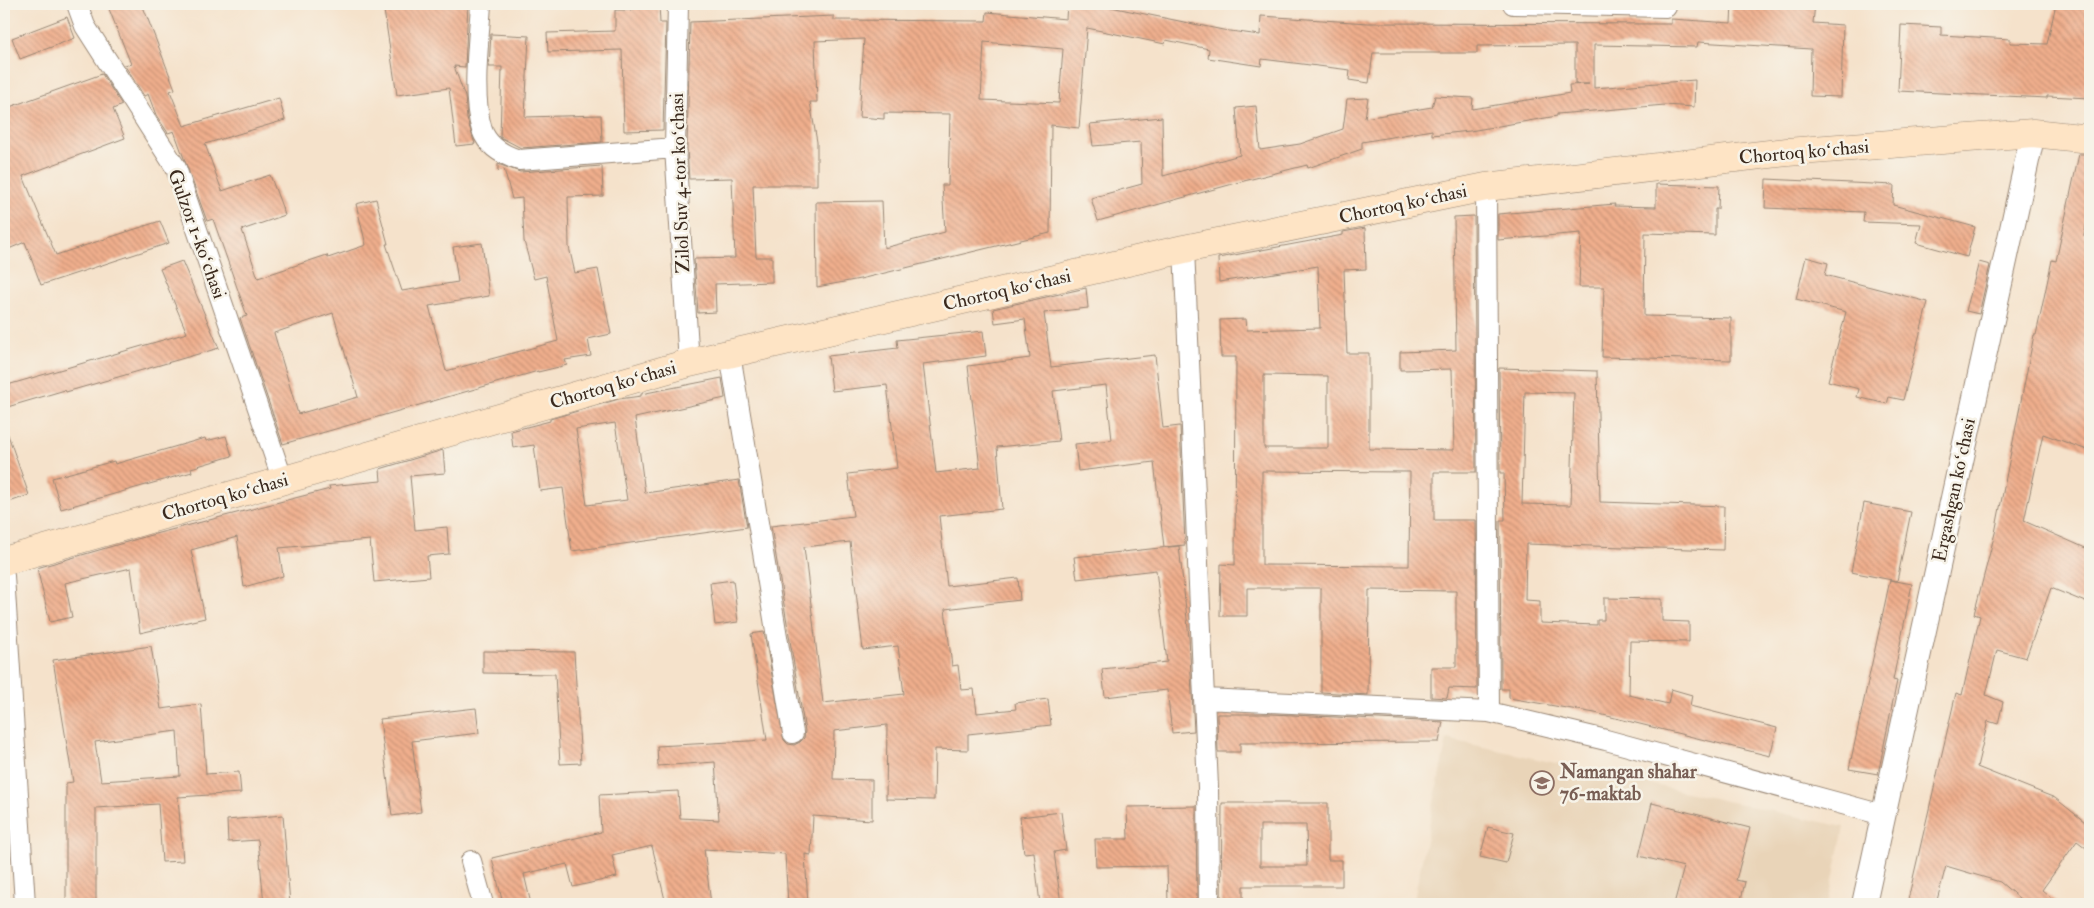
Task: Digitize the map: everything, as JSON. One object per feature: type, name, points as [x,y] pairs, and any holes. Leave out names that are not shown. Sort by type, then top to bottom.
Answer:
[{"type":"main road","name":"Chortoq koʻchasi","points":[[4,561],[689,363],[1184,249],[1486,187],[1787,152],[2033,133]]},
{"type":"main road","points":[[2033,133],[2090,139]]},
{"type":"street","name":"Gulzor 1-koʻchasi","points":[[77,4],[85,26],[176,168],[283,481]]},
{"type":"street","points":[[481,4],[477,98],[482,131],[493,147],[504,156],[519,160],[675,148]]},
{"type":"street","name":"Zilol Suv 4-tor koʻchasi","points":[[678,4],[675,148],[689,363]]},
{"type":"street","points":[[1513,4],[1666,7]]},
{"type":"street","name":"Ergashgan koʻchasi","points":[[1864,904],[2033,133]]},
{"type":"street","points":[[1486,187],[1489,712]]},
{"type":"street","points":[[1184,249],[1208,787],[1209,904]]},
{"type":"street","points":[[730,354],[792,733]]},
{"type":"street","points":[[4,576],[25,904]]},
{"type":"street","points":[[1204,699],[1489,712],[1606,740],[1883,815]]},
{"type":"street","points":[[471,861],[484,904]]},
{"type":"shaded area","name":"Namangan shahar 76-maktab","points":[[1447,739],[1844,827],[1828,904],[1413,904]]},
{"type":"building","points":[[107,4],[142,4],[175,89],[170,91],[184,126],[279,98],[285,120],[205,144],[222,191],[270,175],[285,215],[242,230],[258,278],[327,255],[328,258],[366,245],[356,204],[376,199],[388,244],[386,244],[402,291],[458,282],[453,247],[482,243],[489,296],[429,306],[446,371],[558,341],[546,276],[534,279],[524,241],[522,198],[512,199],[504,169],[498,171],[498,164],[520,172],[602,166],[603,196],[568,197],[569,247],[575,273],[598,269],[611,334],[588,339],[591,356],[565,360],[567,365],[538,371],[283,444],[240,318],[247,316],[213,219],[207,221],[174,131],[168,133],[156,115],[148,94],[144,96],[125,66],[131,64]],"holes":[[[333,313],[358,397],[298,414],[274,333]]]},
{"type":"building","points":[[383,4],[468,4],[465,67],[454,66],[465,97],[467,119],[475,144],[456,146],[449,88],[397,95]]},
{"type":"building","points":[[633,4],[659,4],[660,23],[666,23],[663,130],[624,131],[622,50],[548,52],[547,33],[615,31],[615,10],[633,10]]},
{"type":"building","points":[[1067,4],[1096,4],[1223,30],[1260,35],[1261,16],[1368,23],[1671,24],[1671,19],[1731,23],[1732,4],[1815,4],[1813,23],[1843,25],[1841,97],[1810,96],[1811,49],[1698,42],[1697,47],[1594,45],[1594,88],[1695,80],[1694,107],[1665,105],[1557,114],[1557,116],[1470,131],[1432,135],[1432,130],[1362,142],[1362,149],[1308,168],[1307,165],[1098,221],[1091,198],[1142,184],[1141,142],[1093,146],[1090,124],[1162,117],[1163,176],[1240,155],[1236,108],[1256,106],[1260,150],[1300,144],[1343,129],[1347,99],[1368,98],[1365,118],[1432,107],[1435,96],[1473,98],[1472,109],[1570,93],[1569,85],[1589,84],[1575,84],[1575,45],[1477,46],[1477,53],[1373,53],[1369,83],[1349,80],[1350,70],[1262,59],[1261,66],[1208,58],[1209,49],[1166,40],[1165,44],[1087,28],[1079,128],[1051,125],[1050,233],[860,279],[817,287],[816,202],[882,201],[884,248],[945,232],[942,185],[948,185],[950,114],[884,113],[884,119],[859,117],[864,39],[815,41],[817,102],[810,102],[817,142],[817,185],[753,185],[756,257],[772,257],[772,282],[715,284],[716,312],[698,313],[694,259],[735,258],[732,178],[689,179],[687,148],[690,22],[834,16],[834,20],[986,21],[987,12],[1066,19]],"holes":[[[984,42],[1063,49],[1059,103],[981,100]]]},
{"type":"building","points":[[2056,4],[2090,4],[2090,98],[2047,96],[2047,98],[1898,91],[1901,25],[1941,27],[1941,35],[2010,39],[2010,43],[2047,44]]},
{"type":"building","points":[[67,17],[75,38],[20,59],[12,38]]},
{"type":"building","points":[[491,34],[529,36],[525,117],[601,115],[602,142],[521,148],[500,137],[502,67],[489,67]]},
{"type":"building","points":[[102,74],[122,105],[113,109],[125,138],[23,176],[56,255],[160,221],[169,243],[41,285],[25,242],[4,251],[4,109]]},
{"type":"building","points":[[2079,154],[2090,154],[2090,208],[2084,236],[2090,237],[2090,451],[2043,434],[2024,521],[2090,550],[2090,604],[2051,588],[2026,658],[1997,650],[1986,695],[2003,702],[1998,724],[1988,721],[1977,767],[2055,798],[2090,826],[2090,851],[2077,841],[2042,890],[2059,904],[2026,904],[2000,882],[1946,866],[1936,904],[1907,904],[1956,693],[1962,695],[1980,616],[1974,614],[1995,533],[2034,335],[2036,335],[2052,260],[2056,261]]},
{"type":"building","points":[[1766,179],[1894,185],[1893,205],[1975,227],[1967,257],[1916,243],[1921,224],[1863,222],[1864,212],[1765,208]]},
{"type":"building","points":[[1656,184],[1719,186],[1718,209],[1715,209],[1715,235],[1645,233],[1644,316],[1731,318],[1731,360],[1602,357],[1604,287],[1579,287],[1581,233],[1498,240],[1498,214],[1615,204],[1614,206],[1656,207]]},
{"type":"building","points":[[1474,216],[1476,472],[1434,472],[1434,520],[1476,520],[1477,689],[1449,688],[1447,698],[1431,697],[1431,667],[1456,667],[1456,591],[1369,590],[1368,695],[1321,692],[1321,588],[1247,588],[1247,616],[1220,616],[1221,564],[1235,565],[1236,357],[1221,357],[1220,320],[1246,319],[1247,330],[1320,328],[1318,266],[1219,282],[1218,258],[1343,235],[1343,232],[1365,228],[1366,269],[1344,270],[1347,353],[1369,353],[1369,449],[1454,450],[1452,369],[1400,370],[1400,352],[1456,350],[1454,217]],"holes":[[[1264,375],[1328,376],[1328,448],[1264,448]],[[1262,471],[1410,472],[1409,566],[1262,565]]]},
{"type":"building","points":[[1806,257],[1828,263],[1825,275],[1928,302],[1903,400],[1889,397],[1887,404],[1857,397],[1859,389],[1828,381],[1846,312],[1796,299]]},
{"type":"building","points":[[182,261],[219,348],[4,408],[4,386],[187,333],[160,269]]},
{"type":"building","points":[[1979,262],[1990,265],[1979,314],[1966,311]]},
{"type":"building","points":[[1086,288],[1088,308],[1044,313],[1051,367],[1155,355],[1163,428],[1180,426],[1185,545],[1164,547],[1154,462],[1078,471],[1075,444],[1112,440],[1106,385],[1053,391],[1059,441],[997,447],[1002,509],[939,516],[947,586],[1018,578],[1020,600],[945,609],[952,666],[958,665],[961,690],[974,689],[977,713],[1016,709],[1015,703],[1048,699],[1051,725],[968,734],[968,750],[935,749],[934,800],[886,799],[887,725],[834,731],[833,779],[872,780],[872,820],[813,816],[811,855],[805,854],[808,904],[788,904],[785,854],[704,849],[711,904],[666,904],[652,846],[612,855],[617,877],[573,887],[567,864],[524,874],[531,904],[503,904],[492,858],[601,832],[599,795],[678,791],[680,818],[719,820],[715,762],[658,766],[657,746],[767,740],[751,634],[764,632],[784,740],[788,744],[794,745],[804,738],[805,731],[771,526],[853,516],[848,474],[897,468],[887,385],[832,391],[828,356],[898,348],[897,340],[983,331],[986,356],[923,364],[936,473],[980,468],[968,366],[1030,358],[1025,319],[995,323],[993,309]],"holes":[[[850,542],[863,650],[898,646],[904,694],[823,703],[804,547]]]},
{"type":"building","points":[[1499,368],[1597,371],[1600,502],[1724,506],[1723,550],[1526,544],[1525,600],[1540,601],[1540,623],[1597,625],[1597,620],[1604,620],[1604,598],[1662,599],[1662,621],[1689,622],[1689,642],[1630,641],[1629,695],[1668,704],[1671,689],[1692,695],[1690,706],[1777,728],[1770,756],[1595,713],[1509,698],[1509,689],[1501,689],[1500,520],[1505,520],[1504,473],[1500,473]],"holes":[[[1525,392],[1574,393],[1571,505],[1522,504]]]},
{"type":"building","points":[[722,378],[725,398],[635,418],[645,493],[739,480],[747,527],[572,551],[563,488],[540,491],[534,445],[513,448],[511,431],[619,399],[641,396],[641,394]],"holes":[[[615,423],[627,500],[587,505],[576,429]]]},
{"type":"building","points":[[7,432],[29,495],[4,504],[4,433]]},
{"type":"building","points":[[226,436],[232,456],[191,468],[192,472],[61,509],[52,478],[114,461],[115,464],[205,438],[206,441]]},
{"type":"building","points":[[443,450],[445,473],[410,476],[415,530],[447,527],[449,554],[427,556],[429,577],[374,582],[370,540],[279,548],[283,576],[244,587],[237,537],[191,550],[205,618],[140,633],[131,568],[65,583],[72,617],[50,622],[37,568],[151,535],[330,489],[329,486],[381,481],[380,469]]},
{"type":"building","points":[[1864,503],[1911,512],[1897,581],[1851,572]]},
{"type":"building","points":[[1179,546],[1189,637],[1194,731],[1172,733],[1167,690],[1105,697],[1102,669],[1167,662],[1156,570],[1077,579],[1074,557]]},
{"type":"building","points":[[733,580],[738,622],[715,625],[710,583]]},
{"type":"building","points":[[1890,580],[1912,584],[1893,680],[1897,681],[1878,774],[1849,769]]},
{"type":"building","points":[[151,646],[161,709],[201,704],[206,774],[239,772],[241,793],[178,797],[183,861],[162,862],[158,804],[96,808],[96,904],[66,904],[66,783],[73,782],[53,660]],"holes":[[[177,731],[180,776],[101,781],[95,742]]]},
{"type":"building","points":[[483,651],[574,652],[581,763],[560,764],[555,674],[483,673]]},
{"type":"building","points":[[476,708],[479,733],[412,741],[421,812],[392,816],[380,719]]},
{"type":"building","points":[[1217,714],[1271,714],[1443,722],[1439,742],[1240,743],[1240,752],[1218,752]]},
{"type":"building","points":[[1222,803],[1328,803],[1328,860],[1342,860],[1342,886],[1243,886],[1243,904],[1221,904]],"holes":[[[1260,825],[1306,825],[1307,866],[1260,866]]]},
{"type":"building","points":[[1652,803],[1750,828],[1736,880],[1745,882],[1740,904],[1674,904],[1684,867],[1639,856]]},
{"type":"building","points":[[1196,806],[1197,904],[1168,904],[1167,866],[1096,867],[1095,839],[1128,839],[1127,807]]},
{"type":"building","points":[[1061,812],[1066,850],[1054,852],[1061,904],[1040,904],[1034,852],[1024,853],[1020,817]]},
{"type":"building","points":[[283,815],[290,904],[264,904],[258,840],[228,842],[227,820]]},
{"type":"building","points":[[1488,827],[1514,833],[1506,863],[1480,857]]},
{"type":"place","name":"Namangan shahar 76-maktab","points":[[1542,783]]}]
